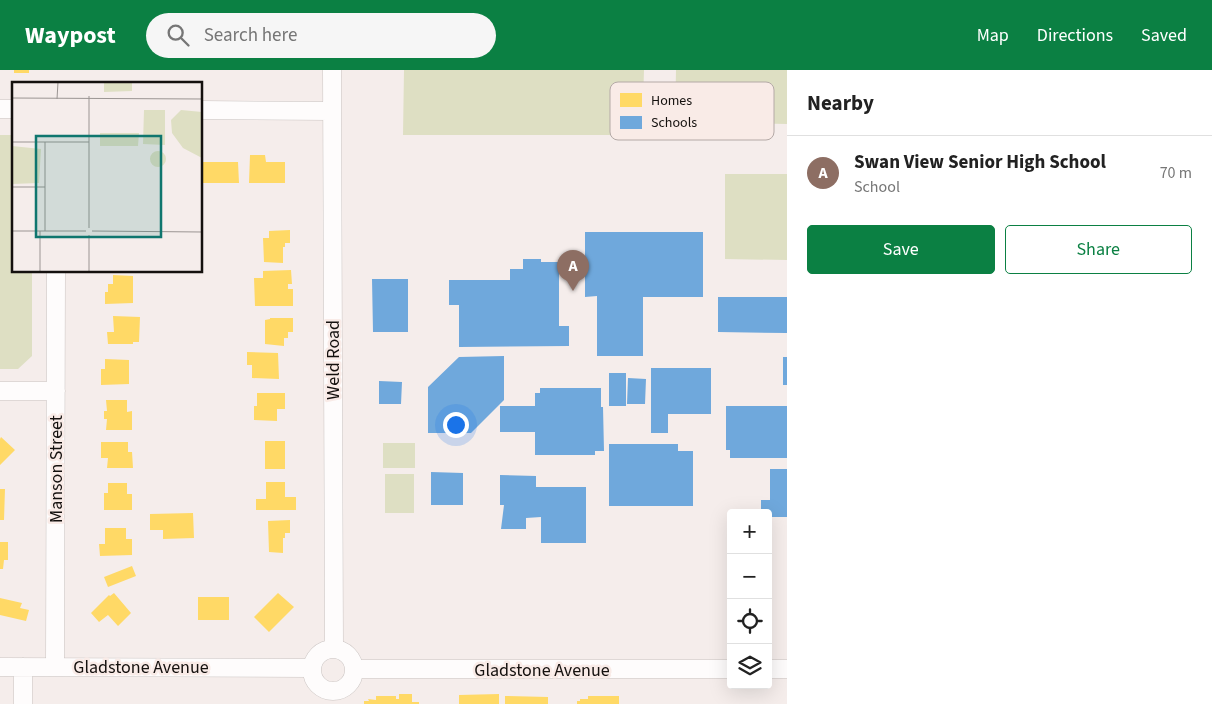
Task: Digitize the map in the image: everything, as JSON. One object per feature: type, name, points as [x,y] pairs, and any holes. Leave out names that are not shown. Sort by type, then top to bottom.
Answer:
[{"type":"street","name":"Weld Road","points":[[332,70],[334,649]]},
{"type":"street","points":[[202,110],[332,111]]},
{"type":"street","name":"Manson Street","points":[[55,667],[56,272]]},
{"type":"street","points":[[0,391],[56,390]]},
{"type":"street","points":[[334,649],[347,654],[352,661],[354,669],[348,684],[332,697],[318,685],[312,668],[318,656],[324,651],[334,649]]},
{"type":"street","name":"Gladstone Avenue","points":[[0,667],[312,668]]},
{"type":"street","points":[[23,667],[23,704]]},
{"type":"street","name":"Gladstone Avenue","points":[[354,669],[727,669]]},
{"type":"street","points":[[772,669],[787,669]]},
{"type":"green space","points":[[404,70],[644,70],[644,82],[610,82],[610,135],[403,135]]},
{"type":"green space","points":[[676,70],[787,70],[787,124],[774,124],[774,82],[676,82]]},
{"type":"green space","points":[[0,135],[12,135],[12,272],[32,272],[32,356],[18,369],[0,369]]},
{"type":"green space","points":[[725,174],[787,174],[787,260],[725,259]]},
{"type":"green space","points":[[383,443],[415,443],[415,468],[383,468]]},
{"type":"green space","points":[[385,474],[414,474],[414,513],[385,513]]},
{"type":"building: Homes","points":[[14,70],[29,70],[29,73],[14,73]]},
{"type":"building: Homes","points":[[250,155],[265,155],[266,162],[285,162],[285,183],[249,183]]},
{"type":"building: Homes","points":[[202,162],[238,162],[239,183],[202,183]]},
{"type":"building: Homes","points":[[290,230],[290,243],[285,243],[285,247],[283,247],[283,263],[264,262],[263,238],[269,238],[269,231]]},
{"type":"building: Homes","points":[[291,270],[292,284],[288,284],[288,289],[293,289],[293,306],[255,306],[254,278],[263,278],[263,271]]},
{"type":"building: Homes","points":[[113,275],[133,276],[133,303],[105,304],[105,292],[108,292],[108,284],[113,284]]},
{"type":"building: Homes","points":[[113,316],[140,317],[139,342],[133,342],[133,344],[108,344],[107,332],[114,332]]},
{"type":"building: Homes","points":[[270,318],[293,318],[293,332],[288,332],[288,338],[284,338],[284,346],[265,344],[265,320]]},
{"type":"building: Homes","points":[[247,352],[278,353],[279,379],[252,378],[252,365],[247,365]]},
{"type":"building: Homes","points":[[105,359],[129,360],[129,384],[101,385],[101,369],[105,369]]},
{"type":"building: Homes","points":[[257,393],[285,393],[285,409],[277,409],[277,421],[254,420],[254,406],[257,406]]},
{"type":"building: Homes","points":[[106,400],[127,400],[127,412],[132,411],[132,430],[106,430],[107,419],[104,419],[104,411],[107,411]]},
{"type":"building: Homes","points":[[1,437],[15,450],[0,465],[0,439]]},
{"type":"building: Homes","points":[[265,441],[285,441],[285,469],[265,469]]},
{"type":"building: Homes","points":[[101,442],[128,442],[128,452],[132,452],[133,468],[107,468],[108,458],[101,458]]},
{"type":"building: Homes","points":[[266,482],[285,482],[285,497],[296,497],[296,510],[256,510],[256,499],[266,499]]},
{"type":"building: Homes","points":[[108,483],[127,483],[127,494],[132,494],[132,510],[104,510],[104,493],[108,493]]},
{"type":"building: Homes","points":[[0,489],[5,489],[4,520],[0,520]]},
{"type":"building: Homes","points":[[193,513],[194,538],[163,539],[163,530],[150,530],[150,514]]},
{"type":"building: Homes","points":[[290,520],[290,533],[285,533],[285,538],[283,538],[283,553],[269,552],[268,521]]},
{"type":"building: Homes","points":[[105,528],[126,528],[126,539],[132,539],[132,555],[100,556],[99,544],[105,544]]},
{"type":"building: Homes","points":[[0,542],[8,542],[8,560],[4,560],[3,569],[0,569]]},
{"type":"building: Homes","points":[[132,566],[136,576],[108,587],[104,577]]},
{"type":"building: Homes","points":[[114,593],[131,613],[118,626],[108,615],[99,622],[91,613],[109,595]]},
{"type":"building: Homes","points":[[278,593],[294,607],[269,632],[254,617]]},
{"type":"building: Homes","points":[[198,597],[229,597],[229,620],[198,620]]},
{"type":"building: Homes","points":[[0,598],[22,603],[20,608],[29,610],[26,621],[0,615]]},
{"type":"building: Homes","points":[[399,694],[412,694],[412,702],[419,702],[419,704],[364,704],[364,701],[369,701],[368,699],[376,700],[376,696],[396,696],[396,699],[399,699]]},
{"type":"building: Homes","points":[[499,694],[499,704],[459,704],[459,695]]},
{"type":"building: Homes","points":[[505,696],[548,697],[548,704],[505,704]]},
{"type":"building: Homes","points":[[588,696],[619,696],[619,704],[577,704],[577,701],[580,701],[580,699],[588,699]]},
{"type":"building: Schools","points":[[585,232],[703,232],[703,297],[643,297],[643,356],[597,356],[597,296],[585,297]]},
{"type":"building: Schools","points":[[523,259],[559,262],[559,326],[569,326],[569,346],[459,347],[459,305],[449,305],[449,280],[510,280],[510,269],[523,269]]},
{"type":"building: Schools","points":[[372,279],[408,279],[408,332],[373,332]]},
{"type":"building: Schools","points":[[718,297],[787,297],[787,333],[718,332]]},
{"type":"building: Schools","points":[[504,356],[504,400],[471,433],[428,433],[428,387],[459,357]]},
{"type":"building: Schools","points":[[783,357],[787,357],[787,385],[783,385]]},
{"type":"building: Schools","points":[[651,368],[711,368],[711,414],[668,414],[668,433],[651,433]]},
{"type":"building: Schools","points":[[609,373],[626,373],[626,406],[609,406]]},
{"type":"building: Schools","points":[[628,378],[646,379],[645,404],[627,404]]},
{"type":"building: Schools","points":[[379,381],[402,382],[401,404],[379,404]]},
{"type":"building: Schools","points":[[540,388],[601,388],[604,451],[595,451],[595,455],[535,455],[535,432],[500,432],[500,406],[535,406],[535,393],[540,393]]},
{"type":"building: Schools","points":[[726,406],[787,406],[787,458],[730,458],[730,450],[726,450]]},
{"type":"building: Schools","points":[[609,444],[678,444],[678,451],[693,451],[693,506],[609,506]]},
{"type":"building: Schools","points":[[770,469],[787,469],[787,517],[772,517],[772,509],[761,509],[761,500],[770,500]]},
{"type":"building: Schools","points":[[431,472],[463,473],[463,505],[431,505]]},
{"type":"building: Schools","points":[[500,475],[536,476],[536,487],[586,487],[586,543],[541,543],[541,517],[526,518],[526,529],[501,529],[504,505],[500,505]]},
{"type":"place","name":"Swan View Senior High School","points":[[573,291]]}]
